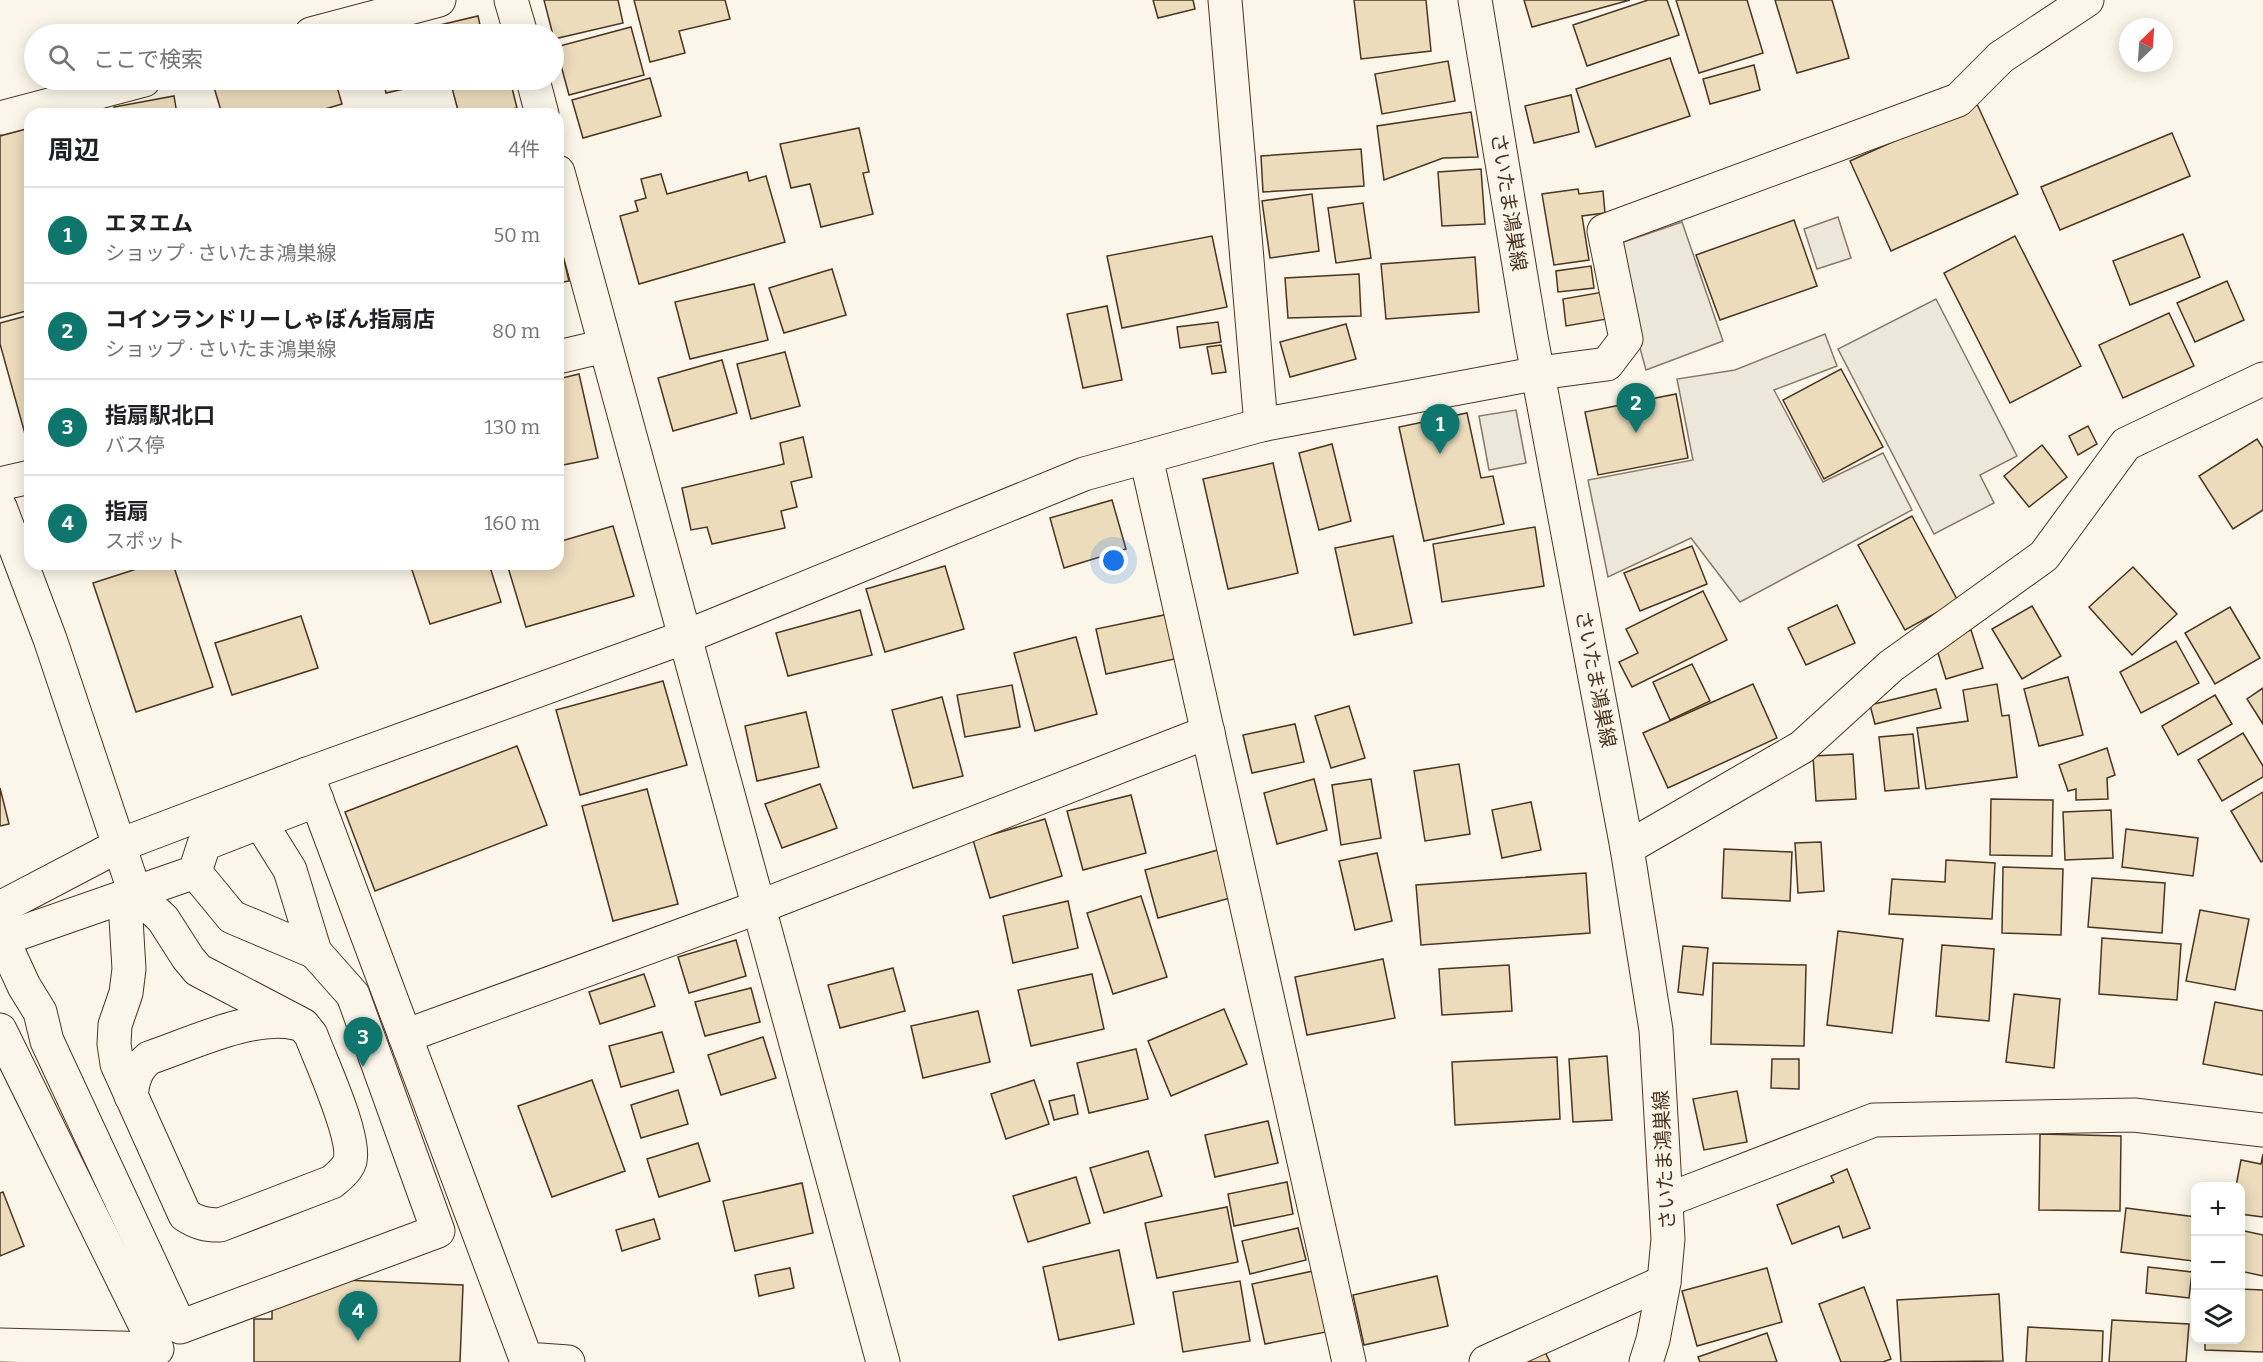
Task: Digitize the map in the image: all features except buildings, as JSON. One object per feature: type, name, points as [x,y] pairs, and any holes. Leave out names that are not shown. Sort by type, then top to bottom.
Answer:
[{"type":"street","points":[[349,24],[439,0]]},
{"type":"street","points":[[511,0],[518,24]]},
{"type":"street","points":[[1225,0],[1261,425]]},
{"type":"street","name":"さいたま鴻巣線","points":[[1475,0],[1531,337],[1628,848],[1656,1030],[1668,1239],[1664,1282],[1653,1340],[1646,1362]]},
{"type":"street","points":[[1,929],[120,845],[312,787],[1084,474],[1261,425],[1539,373],[1607,364],[1626,339],[1604,231],[1958,100],[2001,57],[2087,0]]},
{"type":"street","points":[[38,108],[106,90]]},
{"type":"street","points":[[536,90],[540,108]]},
{"type":"street","points":[[0,118],[24,112]]},
{"type":"street","points":[[564,194],[883,1362]]},
{"type":"street","points":[[564,356],[605,346]]},
{"type":"street","points":[[1628,848],[1802,747],[1891,666],[2044,556],[2126,444],[2263,379]]},
{"type":"street","points":[[1146,457],[1349,1362]]},
{"type":"street","points":[[0,484],[24,478]]},
{"type":"street","points":[[0,507],[50,639],[135,893],[163,919],[198,970],[303,1025],[311,1035],[349,1136],[350,1162],[343,1173],[332,1182],[220,1225],[194,1222],[185,1215],[117,1064],[114,1044],[115,1025],[126,993],[129,969],[126,919],[135,893]]},
{"type":"street","points":[[405,1036],[759,907],[1208,732]]},
{"type":"street","points":[[195,872],[204,844],[261,822],[312,787]]},
{"type":"street","points":[[312,787],[526,1359],[568,1362]]},
{"type":"street","points":[[1,929],[24,986],[40,1012],[47,1041],[180,1327],[438,1231],[353,995],[315,952],[290,870],[261,822]]},
{"type":"street","points":[[1,929],[135,893],[195,872]]},
{"type":"street","points":[[195,872],[231,917],[315,952]]},
{"type":"street","points":[[130,1096],[132,1082],[139,1067],[149,1058],[263,1021],[283,1020],[303,1025]]},
{"type":"street","points":[[0,1029],[157,1349],[0,1345]]},
{"type":"street","points":[[1666,1200],[1874,1120],[2134,1115],[2263,1130]]},
{"type":"street","points":[[1486,1362],[1664,1282]]},
{"type":"shaded area","points":[[1838,217],[1851,258],[1817,269],[1804,229]]},
{"type":"shaded area","points":[[1682,222],[1723,341],[1646,370],[1612,246]]},
{"type":"shaded area","points":[[1936,299],[2017,456],[1980,475],[1994,503],[1934,534],[1838,349]]},
{"type":"shaded area","points":[[1825,334],[1837,366],[1774,390],[1823,482],[1883,453],[1912,510],[1740,602],[1691,538],[1608,577],[1588,480],[1693,460],[1677,379],[1735,370]]},
{"type":"shaded area","points":[[1516,410],[1526,463],[1489,470],[1479,416]]},
{"type":"place","name":"コインランドリーしゃぼん指扇店","points":[[1636,433]]},
{"type":"place","name":"エヌエム","points":[[1440,454]]},
{"type":"place","name":"指扇駅北口","points":[[363,1067]]},
{"type":"place","name":"指扇","points":[[358,1341]]}]
